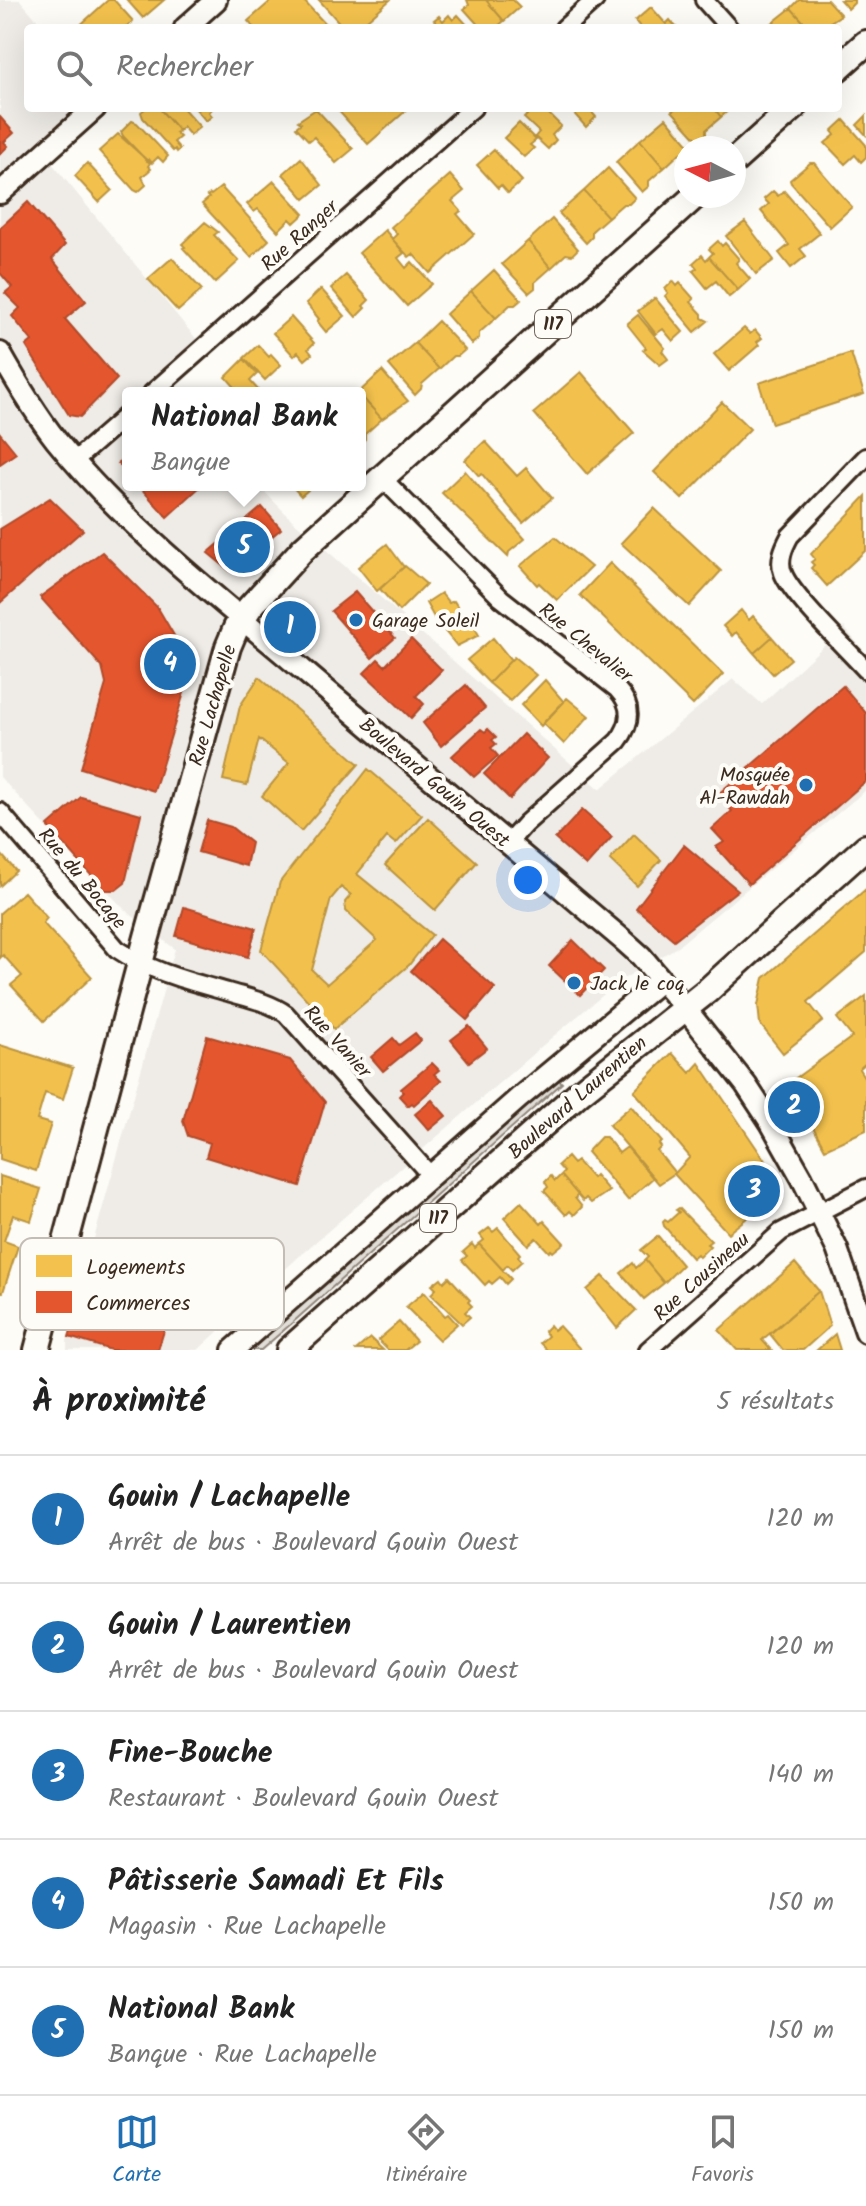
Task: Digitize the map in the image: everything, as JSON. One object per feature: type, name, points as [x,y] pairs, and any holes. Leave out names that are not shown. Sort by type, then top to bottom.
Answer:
[{"type":"main road","points":[[842,64],[866,43]]},
{"type":"main road","points":[[746,150],[789,112]]},
{"type":"main road","name":"Rue Lachapelle","points":[[66,1238],[228,647],[242,618],[291,562],[682,208]]},
{"type":"main road","name":"Boulevard Laurentien","points":[[289,1350],[542,1125],[707,991],[866,847]]},
{"type":"street","points":[[189,24],[216,0]]},
{"type":"street","points":[[568,24],[595,0]]},
{"type":"street","points":[[704,0],[725,24]]},
{"type":"street","points":[[0,193],[91,112]]},
{"type":"street","name":"Rue Ranger","points":[[159,387],[468,112]]},
{"type":"street","name":"Boulevard Gouin Ouest","points":[[0,353],[39,417],[74,461],[135,523],[242,618],[641,956],[746,1085],[771,1123],[837,1249],[866,1332]]},
{"type":"street","points":[[74,461],[122,419]]},
{"type":"street","points":[[866,457],[790,536],[781,563],[789,583],[866,670]]},
{"type":"street","name":"Rue Chevalier","points":[[382,478],[501,598],[617,689],[627,703],[628,726],[618,741],[508,843]]},
{"type":"street","name":"Rue du Bocage","points":[[0,812],[117,949],[140,963]]},
{"type":"street","name":"Rue Vanier","points":[[140,963],[163,974],[263,1002],[286,1014],[431,1176]]},
{"type":"street","name":"Boulevard Laurentien","points":[[284,1305],[519,1098],[661,980]]},
{"type":"street","name":"Rue Cousineau","points":[[648,1350],[781,1232],[866,1188]]},
{"type":"street","name":"Boulevard Laurentien","points":[[233,1350],[256,1330]]},
{"type":"shaded area","points":[[0,0],[20,0],[41,24],[24,24],[24,112],[74,112],[37,145],[198,341],[155,381],[161,387],[122,387],[122,491],[264,491],[293,521],[600,789],[733,679],[762,704],[844,627],[866,654],[866,790],[677,947],[620,981],[284,1270],[284,1238],[94,1238],[175,949],[125,910],[0,777]]},
{"type":"shaded area","points":[[559,1080],[562,1083],[291,1324],[261,1350],[250,1350],[273,1330],[284,1330],[284,1320]]},
{"type":"shaded area","points":[[70,1330],[220,1330],[198,1350],[67,1350]]},
{"type":"building: Logements","points":[[108,0],[114,0],[133,21],[130,24],[81,24]]},
{"type":"building: Logements","points":[[127,0],[164,0],[143,18]]},
{"type":"building: Logements","points":[[272,0],[303,0],[325,24],[251,24],[248,21]]},
{"type":"building: Logements","points":[[319,0],[390,0],[363,24],[340,24]]},
{"type":"building: Logements","points":[[467,0],[486,0],[504,21],[501,24],[477,24],[464,9],[469,5]]},
{"type":"building: Logements","points":[[486,0],[513,0],[520,7],[504,21]]},
{"type":"building: Logements","points":[[799,0],[827,0],[841,15],[827,24],[805,24],[791,8]]},
{"type":"building: Logements","points":[[840,0],[854,0],[854,3],[848,9]]},
{"type":"building: Logements","points":[[651,7],[666,24],[638,24],[635,21]]},
{"type":"building: Logements","points":[[791,8],[805,24],[771,24]]},
{"type":"building: Logements","points":[[449,15],[453,20],[458,15],[466,24],[438,24],[434,20],[439,16],[443,21]]},
{"type":"building: Logements","points":[[141,112],[162,112],[179,131],[176,133],[180,137],[174,142],[180,149],[173,151]]},
{"type":"building: Logements","points":[[162,112],[187,112],[200,127],[190,135],[183,127],[179,131]]},
{"type":"building: Logements","points":[[198,112],[209,112],[212,116],[206,121]]},
{"type":"building: Logements","points":[[312,112],[319,112],[353,149],[336,163],[314,137],[309,141],[296,127],[301,123],[298,121]]},
{"type":"building: Logements","points":[[340,112],[404,112],[368,144]]},
{"type":"building: Logements","points":[[530,112],[547,112],[561,126],[552,135],[556,140],[548,149],[535,137],[539,132],[524,118]]},
{"type":"building: Logements","points":[[573,112],[592,112],[596,117],[586,127]]},
{"type":"building: Logements","points":[[673,112],[717,112],[721,117],[706,130],[706,135],[694,136]]},
{"type":"building: Logements","points":[[866,116],[866,135],[857,125]]},
{"type":"building: Logements","points":[[666,118],[682,136],[674,136],[674,159],[664,168],[640,140]]},
{"type":"building: Logements","points":[[844,120],[866,145],[866,157],[861,162],[855,155],[845,164],[825,143],[835,135],[832,131]]},
{"type":"building: Logements","points":[[132,121],[168,156],[163,162],[158,157],[152,163],[149,159],[147,161],[123,136],[121,132]]},
{"type":"building: Logements","points":[[519,123],[536,140],[530,145],[534,148],[524,157],[504,138]]},
{"type":"building: Logements","points":[[118,134],[150,163],[148,166],[151,169],[142,177],[146,185],[138,192],[99,151]]},
{"type":"building: Logements","points":[[640,140],[664,168],[642,192],[616,162]]},
{"type":"building: Logements","points":[[494,150],[522,181],[508,193],[501,185],[498,188],[477,165]]},
{"type":"building: Logements","points":[[301,158],[322,185],[305,199],[283,174]]},
{"type":"building: Logements","points":[[87,163],[112,190],[99,202],[75,176]]},
{"type":"building: Logements","points":[[814,163],[852,207],[830,227],[790,180]]},
{"type":"building: Logements","points":[[608,168],[635,198],[608,217],[584,191]]},
{"type":"building: Logements","points":[[450,175],[464,191],[452,201],[461,211],[457,214],[474,234],[430,273],[413,254],[409,257],[392,239],[397,234],[391,227]]},
{"type":"building: Logements","points":[[274,181],[304,214],[294,223],[290,219],[278,231],[258,209],[254,212],[247,204]]},
{"type":"building: Logements","points":[[221,187],[269,240],[251,257],[202,204],[209,198],[207,196]]},
{"type":"building: Logements","points":[[584,191],[608,217],[592,231],[592,237],[586,243],[559,213]]},
{"type":"building: Logements","points":[[773,191],[778,196],[784,191],[820,233],[800,249],[806,256],[791,268],[779,253],[789,245],[761,211],[769,204],[764,199]]},
{"type":"building: Logements","points":[[552,219],[578,249],[572,255],[566,254],[551,268],[528,241]]},
{"type":"building: Logements","points":[[205,222],[218,232],[214,235],[239,261],[215,283],[182,244]]},
{"type":"building: Logements","points":[[745,222],[774,260],[756,274],[726,236]]},
{"type":"building: Logements","points":[[385,230],[404,253],[398,258],[406,268],[412,262],[432,284],[407,306],[359,253]]},
{"type":"building: Logements","points":[[528,241],[551,268],[535,282],[535,288],[529,293],[502,264]]},
{"type":"building: Logements","points":[[718,241],[722,246],[725,243],[739,259],[736,263],[750,279],[738,290],[709,257],[713,253],[709,249]]},
{"type":"building: Logements","points":[[702,255],[706,260],[709,257],[738,290],[729,297],[716,281],[707,288],[693,271],[697,268],[693,263]]},
{"type":"building: Logements","points":[[172,258],[202,290],[178,311],[148,279]]},
{"type":"building: Logements","points":[[494,270],[521,300],[496,318],[471,291]]},
{"type":"building: Logements","points":[[346,275],[369,300],[356,317],[331,288]]},
{"type":"building: Logements","points":[[673,281],[677,286],[680,283],[694,299],[691,302],[702,318],[708,321],[695,332],[665,296],[668,293],[665,289]]},
{"type":"building: Logements","points":[[321,289],[345,316],[326,332],[306,303]]},
{"type":"building: Logements","points":[[471,291],[496,318],[472,344],[446,314]]},
{"type":"building: Logements","points":[[655,298],[683,332],[673,341],[663,329],[656,334],[638,311]]},
{"type":"building: Logements","points":[[638,315],[665,348],[662,351],[668,359],[660,365],[643,350],[646,348],[627,324]]},
{"type":"building: Logements","points":[[291,317],[314,343],[308,349],[312,354],[305,360],[298,352],[294,356],[273,333]]},
{"type":"building: Logements","points":[[438,321],[465,350],[439,369],[415,343]]},
{"type":"building: Logements","points":[[744,328],[750,334],[755,330],[762,338],[757,342],[759,345],[729,371],[714,354]]},
{"type":"building: Logements","points":[[415,343],[439,369],[415,395],[389,365]]},
{"type":"building: Logements","points":[[258,345],[281,365],[265,380],[244,358]]},
{"type":"building: Logements","points":[[851,353],[864,394],[772,424],[759,383]]},
{"type":"building: Logements","points":[[244,359],[257,374],[250,381],[256,387],[235,387],[226,377]]},
{"type":"building: Logements","points":[[382,371],[408,401],[382,419],[366,402],[365,387]]},
{"type":"building: Logements","points":[[581,372],[634,433],[587,474],[534,413]]},
{"type":"building: Logements","points":[[366,402],[382,419],[366,433]]},
{"type":"building: Logements","points":[[722,402],[750,429],[682,499],[654,472]]},
{"type":"building: Logements","points":[[485,441],[517,476],[526,468],[552,498],[523,523],[482,474],[479,476],[465,460]]},
{"type":"building: Logements","points":[[465,471],[525,539],[509,552],[508,557],[442,493]]},
{"type":"building: Logements","points":[[866,496],[866,550],[827,586],[811,568],[814,565],[811,562],[815,559],[811,554]]},
{"type":"building: Logements","points":[[654,508],[721,571],[689,606],[621,543]]},
{"type":"building: Logements","points":[[555,537],[591,567],[557,600],[539,583],[537,585],[520,566]]},
{"type":"building: Logements","points":[[387,544],[404,567],[377,591],[358,567]]},
{"type":"building: Logements","points":[[610,563],[723,674],[693,705],[580,595]]},
{"type":"building: Logements","points":[[405,566],[426,584],[399,611],[380,589]]},
{"type":"building: Logements","points":[[441,593],[449,603],[454,601],[464,617],[441,630],[426,603]]},
{"type":"building: Logements","points":[[741,610],[749,620],[753,616],[772,637],[754,653],[736,632],[732,636],[723,626]]},
{"type":"building: Logements","points":[[467,615],[479,635],[457,646],[443,629]]},
{"type":"building: Logements","points":[[772,637],[791,659],[773,674],[754,653]]},
{"type":"building: Logements","points":[[493,638],[511,660],[489,683],[467,660]]},
{"type":"building: Logements","points":[[514,657],[536,675],[510,701],[489,683]]},
{"type":"building: Logements","points":[[259,677],[359,764],[301,831],[262,796],[289,763],[259,739],[247,785],[223,780],[240,706]]},
{"type":"building: Logements","points":[[545,680],[564,702],[541,726],[521,705]]},
{"type":"building: Logements","points":[[567,698],[589,716],[564,744],[543,723]]},
{"type":"building: Logements","points":[[368,769],[422,815],[396,844],[387,837],[357,874],[432,935],[409,965],[334,1029],[261,950],[280,882]],"holes":[[[341,887],[351,895],[345,902],[346,911],[377,940],[327,984],[312,970],[331,899]]]},
{"type":"building: Logements","points":[[428,818],[477,862],[435,910],[385,865]]},
{"type":"building: Logements","points":[[634,834],[661,860],[637,886],[610,860]]},
{"type":"building: Logements","points":[[0,853],[16,871],[0,886]]},
{"type":"building: Logements","points":[[866,889],[866,952],[808,1002],[823,1021],[783,1053],[760,1024],[758,1005],[764,978]]},
{"type":"building: Logements","points":[[24,892],[47,918],[43,923],[92,977],[44,1021],[11,985],[22,976],[3,955],[0,958],[0,913]]},
{"type":"building: Logements","points":[[866,996],[866,1063],[859,1069],[866,1080],[866,1130],[825,1149],[789,1083],[852,1037],[837,1018]]},
{"type":"building: Logements","points":[[0,1045],[73,1068],[63,1099],[45,1093],[37,1120],[51,1124],[36,1171],[0,1159]]},
{"type":"building: Logements","points":[[672,1053],[690,1073],[699,1063],[768,1165],[755,1175],[776,1195],[728,1233],[674,1174],[690,1157],[634,1091]]},
{"type":"building: Logements","points":[[631,1106],[662,1142],[657,1151],[675,1173],[659,1184],[609,1125]]},
{"type":"building: Logements","points":[[601,1137],[606,1137],[619,1153],[627,1147],[653,1178],[628,1200],[587,1152]]},
{"type":"building: Logements","points":[[567,1157],[573,1164],[577,1161],[592,1178],[595,1175],[609,1191],[591,1203],[586,1198],[583,1201],[561,1175],[564,1172],[558,1165]]},
{"type":"building: Logements","points":[[561,1175],[578,1195],[575,1198],[582,1207],[574,1215],[570,1211],[566,1215],[544,1191],[548,1187],[545,1182],[551,1176],[555,1181]]},
{"type":"building: Logements","points":[[0,1176],[41,1189],[31,1221],[13,1215],[4,1241],[18,1246],[3,1292],[0,1292]]},
{"type":"building: Logements","points":[[521,1202],[564,1243],[553,1252],[549,1252],[536,1238],[528,1245],[504,1218]]},
{"type":"building: Logements","points":[[679,1208],[711,1241],[699,1257],[697,1254],[692,1258],[664,1226],[663,1222],[668,1222],[679,1212],[676,1210]]},
{"type":"building: Logements","points":[[489,1228],[493,1232],[498,1228],[520,1254],[518,1256],[522,1261],[512,1270],[507,1265],[503,1270],[479,1244],[484,1240],[480,1235]]},
{"type":"building: Logements","points":[[658,1236],[682,1265],[664,1283],[645,1260],[648,1257],[641,1250]]},
{"type":"building: Logements","points":[[472,1244],[475,1248],[479,1244],[511,1279],[506,1284],[500,1277],[492,1284],[489,1281],[485,1285],[462,1260],[467,1256],[463,1252]]},
{"type":"building: Logements","points":[[645,1260],[664,1283],[644,1299],[621,1273],[633,1263],[636,1268]]},
{"type":"building: Logements","points":[[795,1263],[819,1291],[762,1340],[771,1350],[737,1350],[719,1330]]},
{"type":"building: Logements","points":[[603,1276],[636,1310],[617,1328],[587,1290]]},
{"type":"building: Logements","points":[[449,1277],[472,1306],[465,1312],[470,1317],[462,1324],[431,1294],[436,1289],[432,1285],[441,1278],[444,1282]]},
{"type":"building: Logements","points":[[819,1291],[830,1326],[803,1350],[783,1350],[770,1334]]},
{"type":"building: Logements","points":[[424,1292],[445,1316],[448,1314],[457,1324],[439,1340],[406,1307]]},
{"type":"building: Logements","points":[[399,1322],[416,1341],[405,1350],[388,1350],[378,1340]]},
{"type":"building: Logements","points":[[550,1325],[554,1330],[559,1326],[581,1350],[547,1350],[540,1343],[548,1336],[544,1331]]},
{"type":"building: Logements","points":[[835,1334],[840,1350],[817,1350]]},
{"type":"building: Logements","points":[[370,1338],[383,1350],[356,1350]]},
{"type":"building: Commerces","points":[[0,117],[14,133],[4,142],[8,146],[0,154]]},
{"type":"building: Commerces","points":[[28,202],[65,245],[52,259],[86,301],[65,319],[117,379],[80,417],[69,415],[26,346],[32,341],[12,316],[20,308],[5,293],[12,287],[0,273],[0,228]]},
{"type":"building: Commerces","points":[[0,433],[16,453],[0,464]]},
{"type":"building: Commerces","points":[[143,491],[195,491],[167,517]]},
{"type":"building: Commerces","points":[[50,498],[83,530],[0,603],[0,529]]},
{"type":"building: Commerces","points":[[262,507],[281,529],[230,571],[208,553]]},
{"type":"building: Commerces","points":[[102,552],[158,608],[176,639],[187,683],[154,791],[81,768],[106,684],[102,667],[40,597]]},
{"type":"building: Commerces","points":[[355,592],[395,638],[372,658],[331,611]]},
{"type":"building: Commerces","points":[[411,639],[442,670],[416,696],[424,704],[411,718],[364,673],[378,659],[385,666]]},
{"type":"building: Commerces","points":[[466,685],[485,708],[441,746],[423,723]]},
{"type":"building: Commerces","points":[[843,686],[866,713],[866,781],[749,884],[716,847],[724,842],[712,829],[732,811],[718,794]]},
{"type":"building: Commerces","points":[[481,729],[485,732],[488,729],[496,737],[492,740],[496,744],[491,748],[498,756],[474,777],[452,756]]},
{"type":"building: Commerces","points":[[523,734],[548,758],[510,799],[484,774]]},
{"type":"building: Commerces","points":[[81,797],[141,814],[125,883],[116,890],[104,890],[48,826]]},
{"type":"building: Commerces","points":[[582,810],[612,837],[586,866],[555,839]]},
{"type":"building: Commerces","points":[[207,820],[231,827],[251,843],[246,866],[198,852]]},
{"type":"building: Commerces","points":[[684,845],[738,890],[674,940],[636,908]]},
{"type":"building: Commerces","points":[[184,907],[256,928],[248,957],[176,936]]},
{"type":"building: Commerces","points":[[439,939],[495,988],[467,1020],[411,971]]},
{"type":"building: Commerces","points":[[573,940],[604,970],[580,995],[549,966]]},
{"type":"building: Commerces","points":[[469,1026],[487,1048],[469,1062],[451,1040]]},
{"type":"building: Commerces","points":[[415,1033],[421,1040],[383,1071],[371,1057],[393,1038],[399,1045]]},
{"type":"building: Commerces","points":[[207,1036],[290,1060],[325,1102],[300,1186],[206,1157],[210,1143],[188,1136],[183,1121]]},
{"type":"building: Commerces","points":[[432,1063],[439,1070],[434,1074],[441,1081],[414,1105],[408,1106],[399,1096],[403,1092],[401,1089]]},
{"type":"building: Commerces","points":[[432,1100],[446,1116],[429,1130],[415,1114]]},
{"type":"building: Commerces","points":[[71,1330],[164,1330],[158,1350],[111,1350],[69,1337]]},
{"type":"place","name":"National Bank","points":[[244,547]]},
{"type":"place","name":"Garage Soleil","points":[[356,620]]},
{"type":"place","name":"Gouin / Lachapelle","points":[[290,627]]},
{"type":"place","name":"Pâtisserie Samadi Et Fils","points":[[170,664]]},
{"type":"place","name":"Mosquée Al-Rawdah","points":[[806,785]]},
{"type":"place","name":"Jack le coq","points":[[574,983]]},
{"type":"place","name":"Gouin / Laurentien","points":[[794,1107]]},
{"type":"place","name":"Fine-Bouche","points":[[754,1191]]}]
